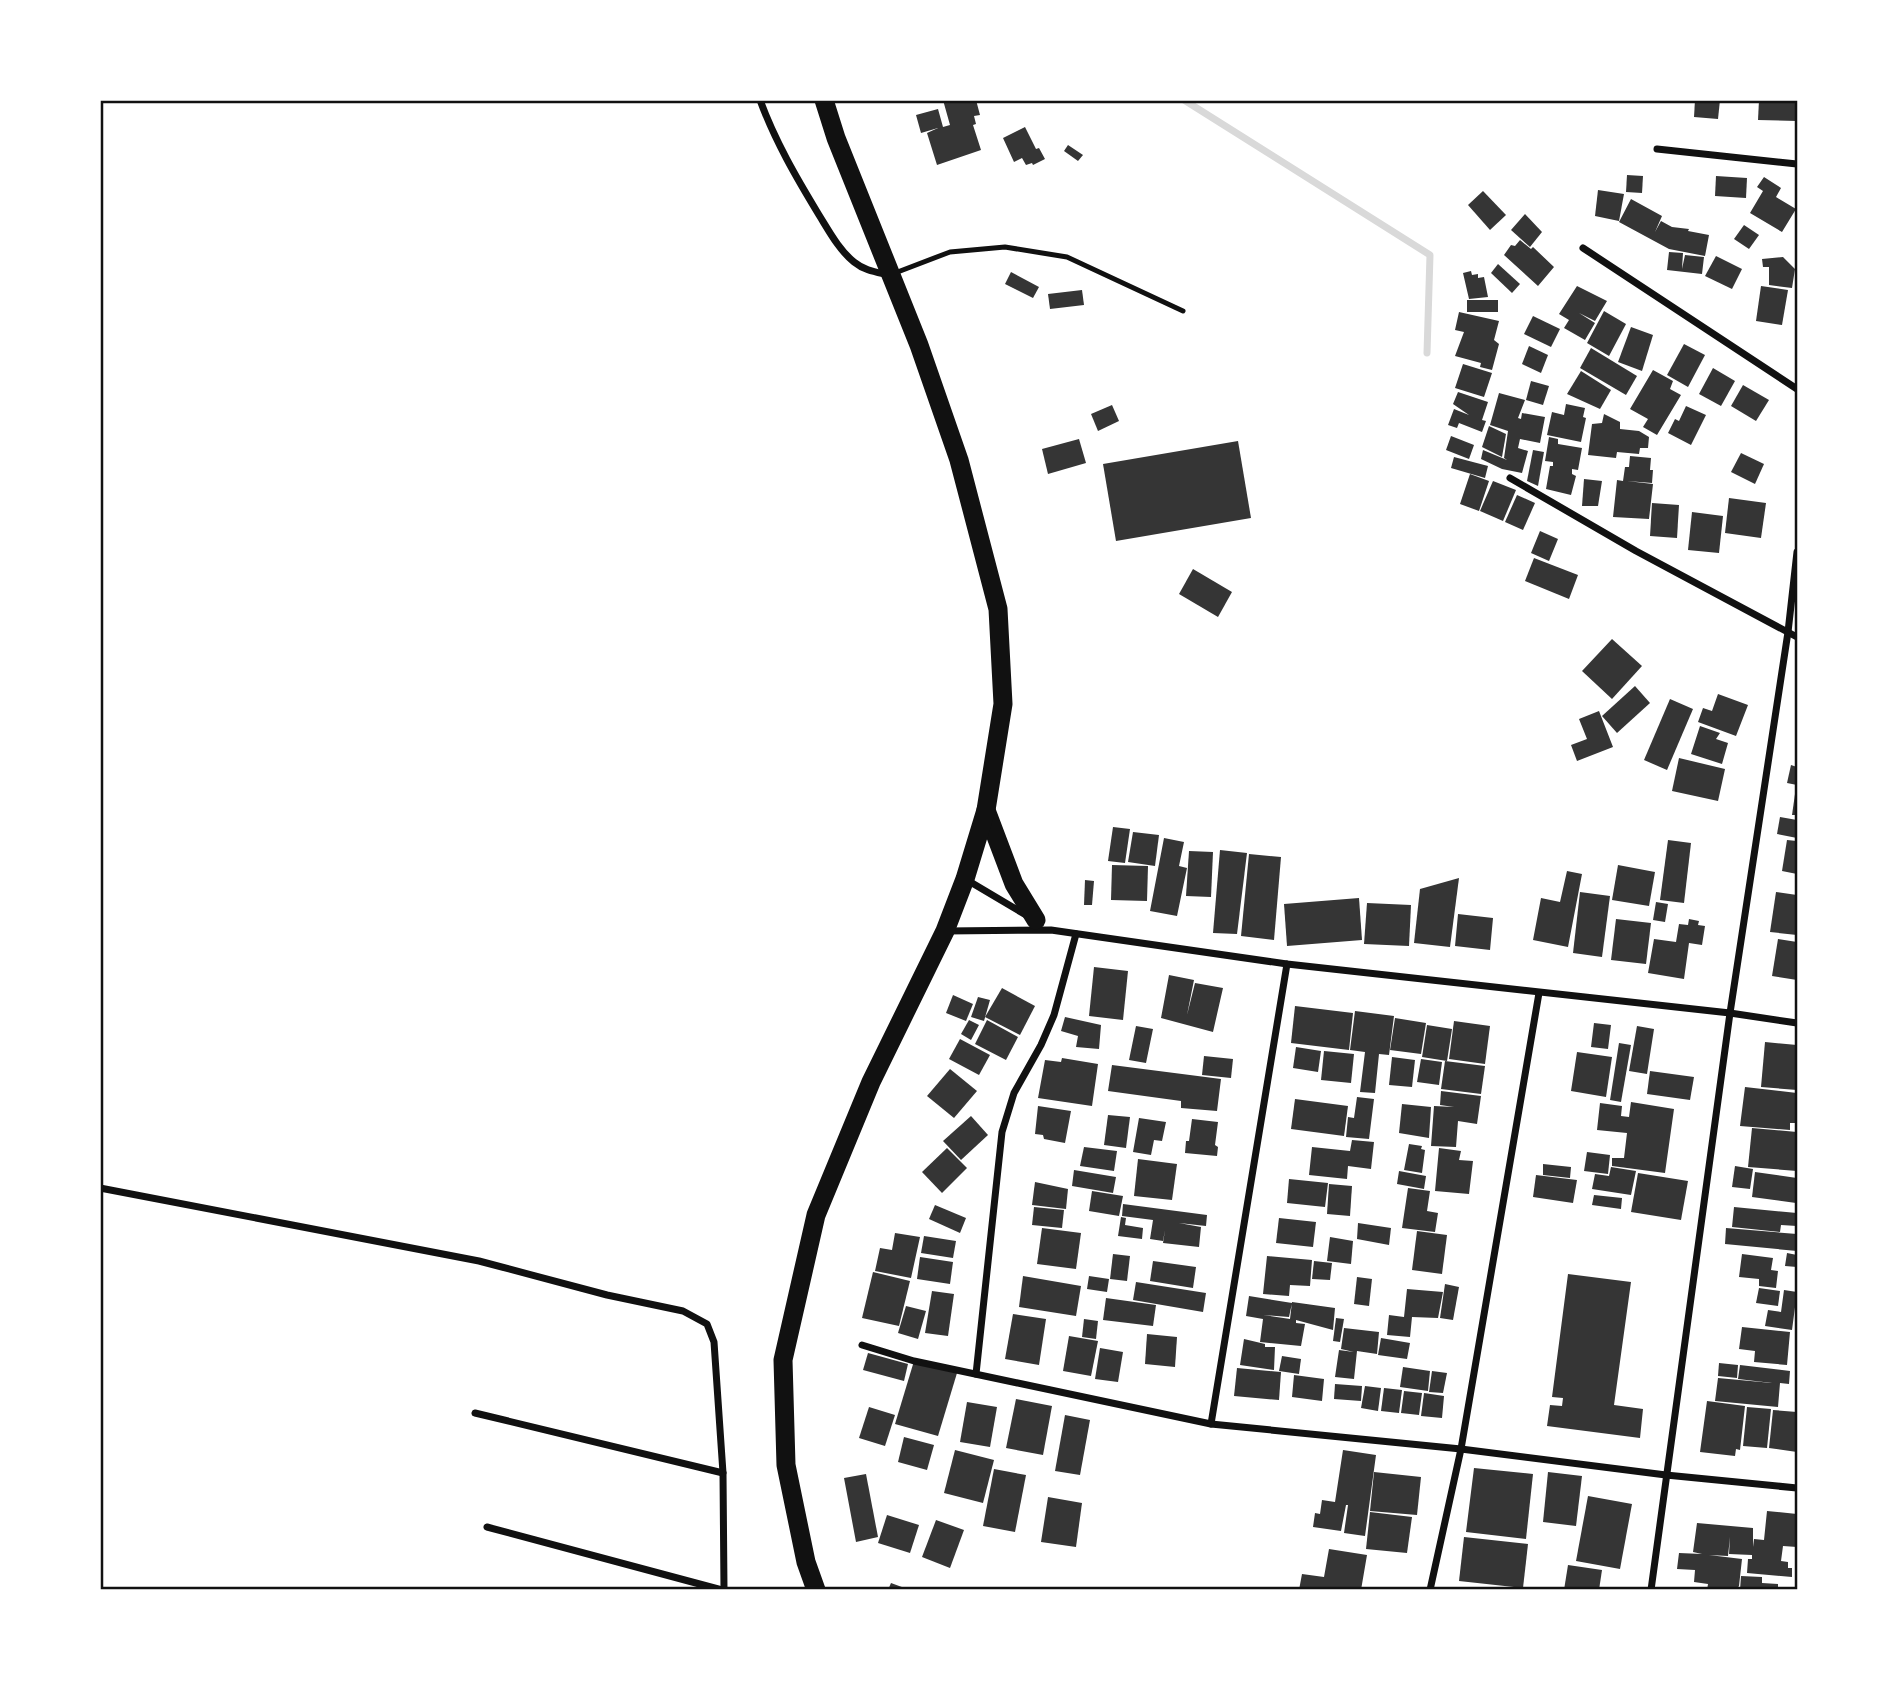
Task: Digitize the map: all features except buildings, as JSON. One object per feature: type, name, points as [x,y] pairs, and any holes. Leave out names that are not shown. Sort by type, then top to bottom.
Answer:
[{"type":"highway","points":[[816,1590],[806,1562],[786,1465],[783,1360],[816,1215],[871,1082],[945,931],[965,879],[986,810],[1003,704],[998,609],[959,460],[919,345],[824,100]]},
{"type":"highway","points":[[986,810],[1014,884],[1043,925]]},
{"type":"street","points":[[760,100],[771,130],[788,163],[837,244],[852,261],[868,271],[890,275]]},
{"type":"street","points":[[1657,149],[1797,164]]},
{"type":"street","points":[[1583,248],[1797,389]]},
{"type":"street","points":[[1510,478],[1636,551],[1797,637]]},
{"type":"street","points":[[1651,1590],[1730,1013],[1788,632],[1797,552]]},
{"type":"street","points":[[965,879],[1043,925],[1076,934],[1287,964],[1730,1013],[1797,1023]]},
{"type":"street","points":[[945,931],[1043,925]]},
{"type":"street","points":[[976,1374],[1002,1132],[1014,1093],[1041,1045],[1054,1015],[1076,934]]},
{"type":"street","points":[[1211,1424],[1287,964]]},
{"type":"street","points":[[1430,1590],[1461,1449],[1539,993]]},
{"type":"street","points":[[100,1188],[479,1261],[607,1295],[683,1311],[707,1324],[714,1342],[723,1473],[723,1590],[487,1527]]},
{"type":"street","points":[[862,1345],[914,1361],[1211,1424],[1461,1449],[1666,1475],[1797,1488]]},
{"type":"street","points":[[475,1413],[723,1473]]},
{"type":"lane","points":[[890,275],[950,252],[1004,247],[1067,257],[1183,311]]},
{"type":"waterway","points":[[1184,100],[1430,255],[1427,353]]}]
